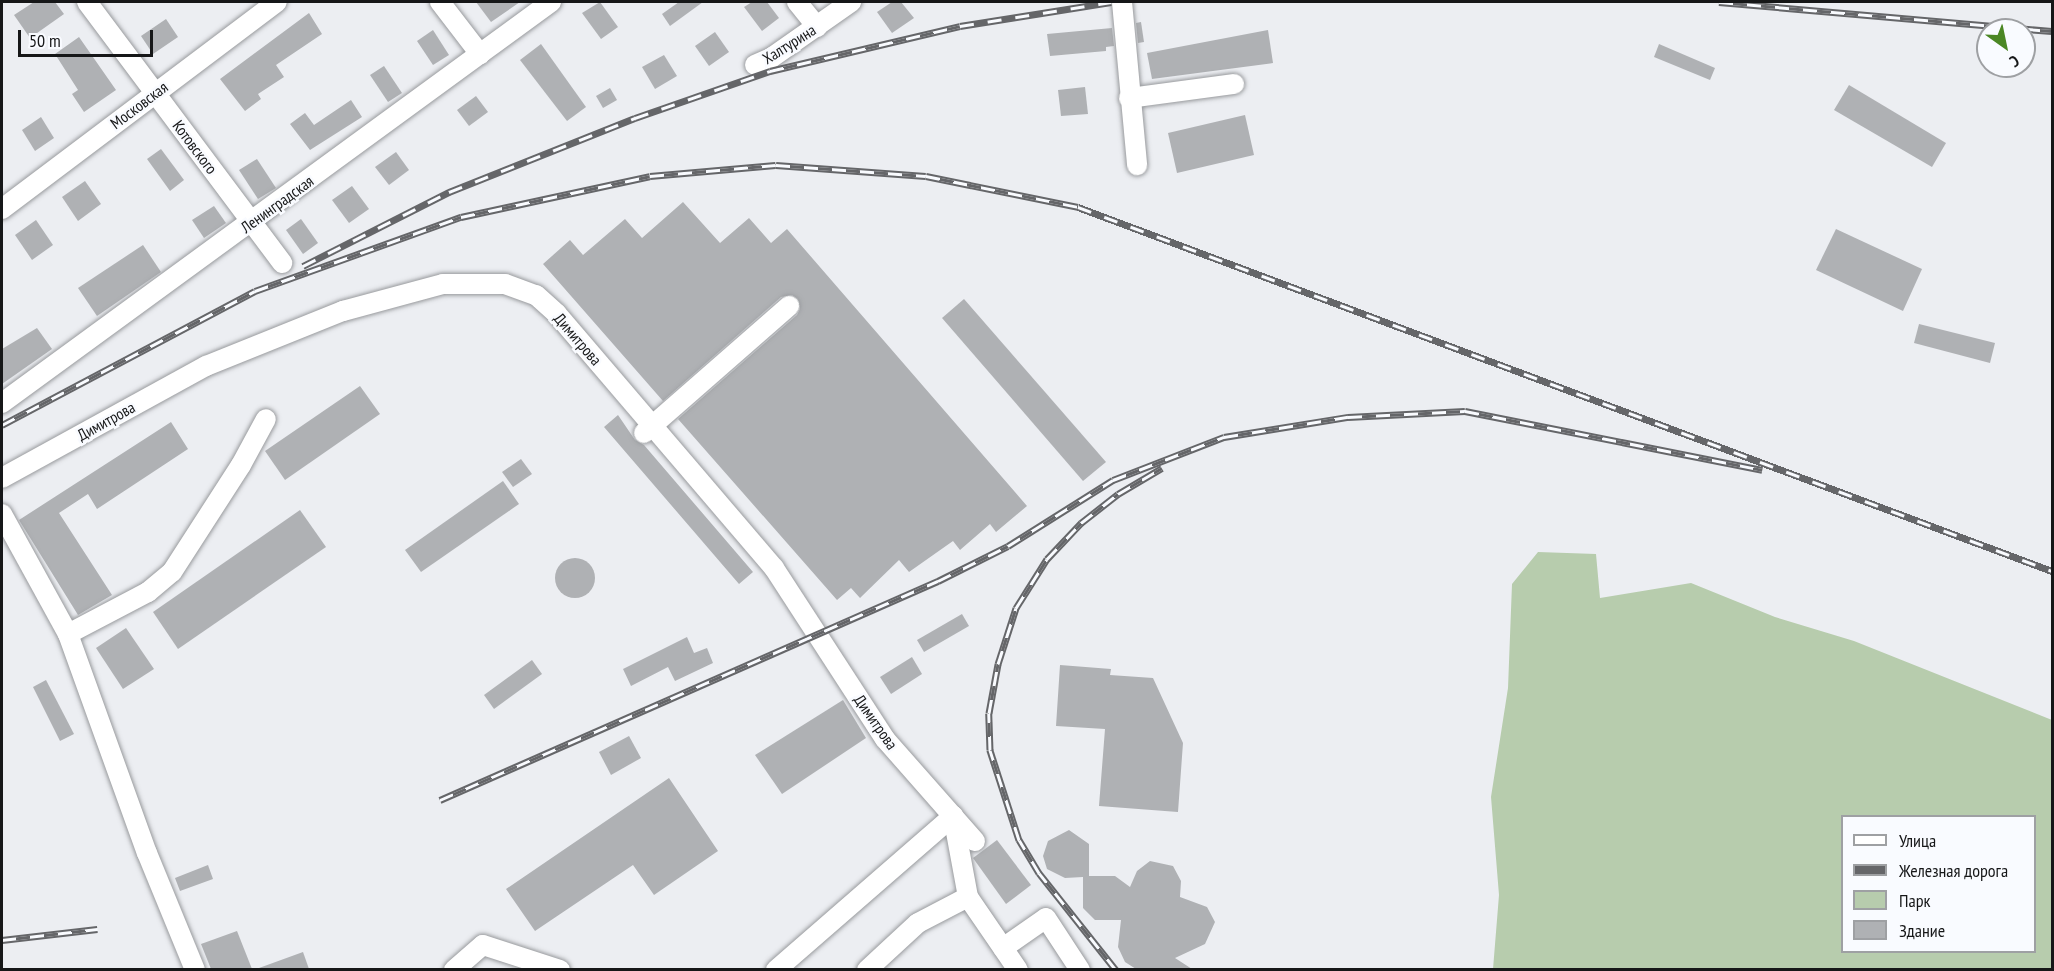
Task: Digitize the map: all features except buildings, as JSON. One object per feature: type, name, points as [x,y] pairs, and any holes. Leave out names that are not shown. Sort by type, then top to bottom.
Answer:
[{"type":"street","name":"Котовского","points":[[87,2],[282,263]]},
{"type":"street","name":"Московская","points":[[2,209],[277,2]]},
{"type":"street","points":[[440,2],[480,54]]},
{"type":"street","name":"Ленинградская","points":[[2,403],[551,2]]},
{"type":"street","points":[[797,2],[816,27]]},
{"type":"street","name":"Халтурина","points":[[755,65],[851,2]]},
{"type":"street","points":[[1122,2],[1129,98],[1137,165]]},
{"type":"street","points":[[1129,98],[1234,84]]},
{"type":"street","name":"Димитрова","points":[[2,478],[206,366],[343,311],[443,284],[505,284],[536,295],[558,314],[648,429],[774,568],[885,739],[975,841]]},
{"type":"street","points":[[648,429],[789,306]]},
{"type":"street","points":[[68,634],[148,592],[172,572],[241,465],[266,419]]},
{"type":"street","points":[[2,514],[68,634],[147,853],[195,969]]},
{"type":"street","points":[[953,816],[968,897],[1018,969]]},
{"type":"street","points":[[776,969],[953,816]]},
{"type":"street","points":[[867,969],[918,923],[968,897]]},
{"type":"street","points":[[1003,948],[1046,918],[1080,969]]},
{"type":"street","points":[[454,969],[483,945],[560,969]]},
{"type":"green space","points":[[1538,552],[1596,554],[1600,598],[1691,583],[1775,617],[1854,641],[2052,720],[2052,969],[1493,969],[1499,895],[1491,797],[1508,688],[1512,584]]},
{"type":"railway","points":[[303,266],[449,192],[635,118],[770,71],[960,26],[1111,2]]},
{"type":"railway","points":[[1719,2],[2052,31]]},
{"type":"railway","points":[[2,425],[255,291],[461,217],[650,176],[776,165],[926,176],[1078,207],[2052,571]]},
{"type":"railway","points":[[440,800],[938,581],[1008,546],[1113,480],[1224,437],[1348,417],[1465,411],[1762,470]]},
{"type":"railway","points":[[1116,970],[1039,873],[1019,840],[990,750],[989,713],[998,664],[1016,608],[1047,559],[1081,523],[1118,494],[1162,468]]},
{"type":"railway","points":[[2,940],[97,929]]}]
